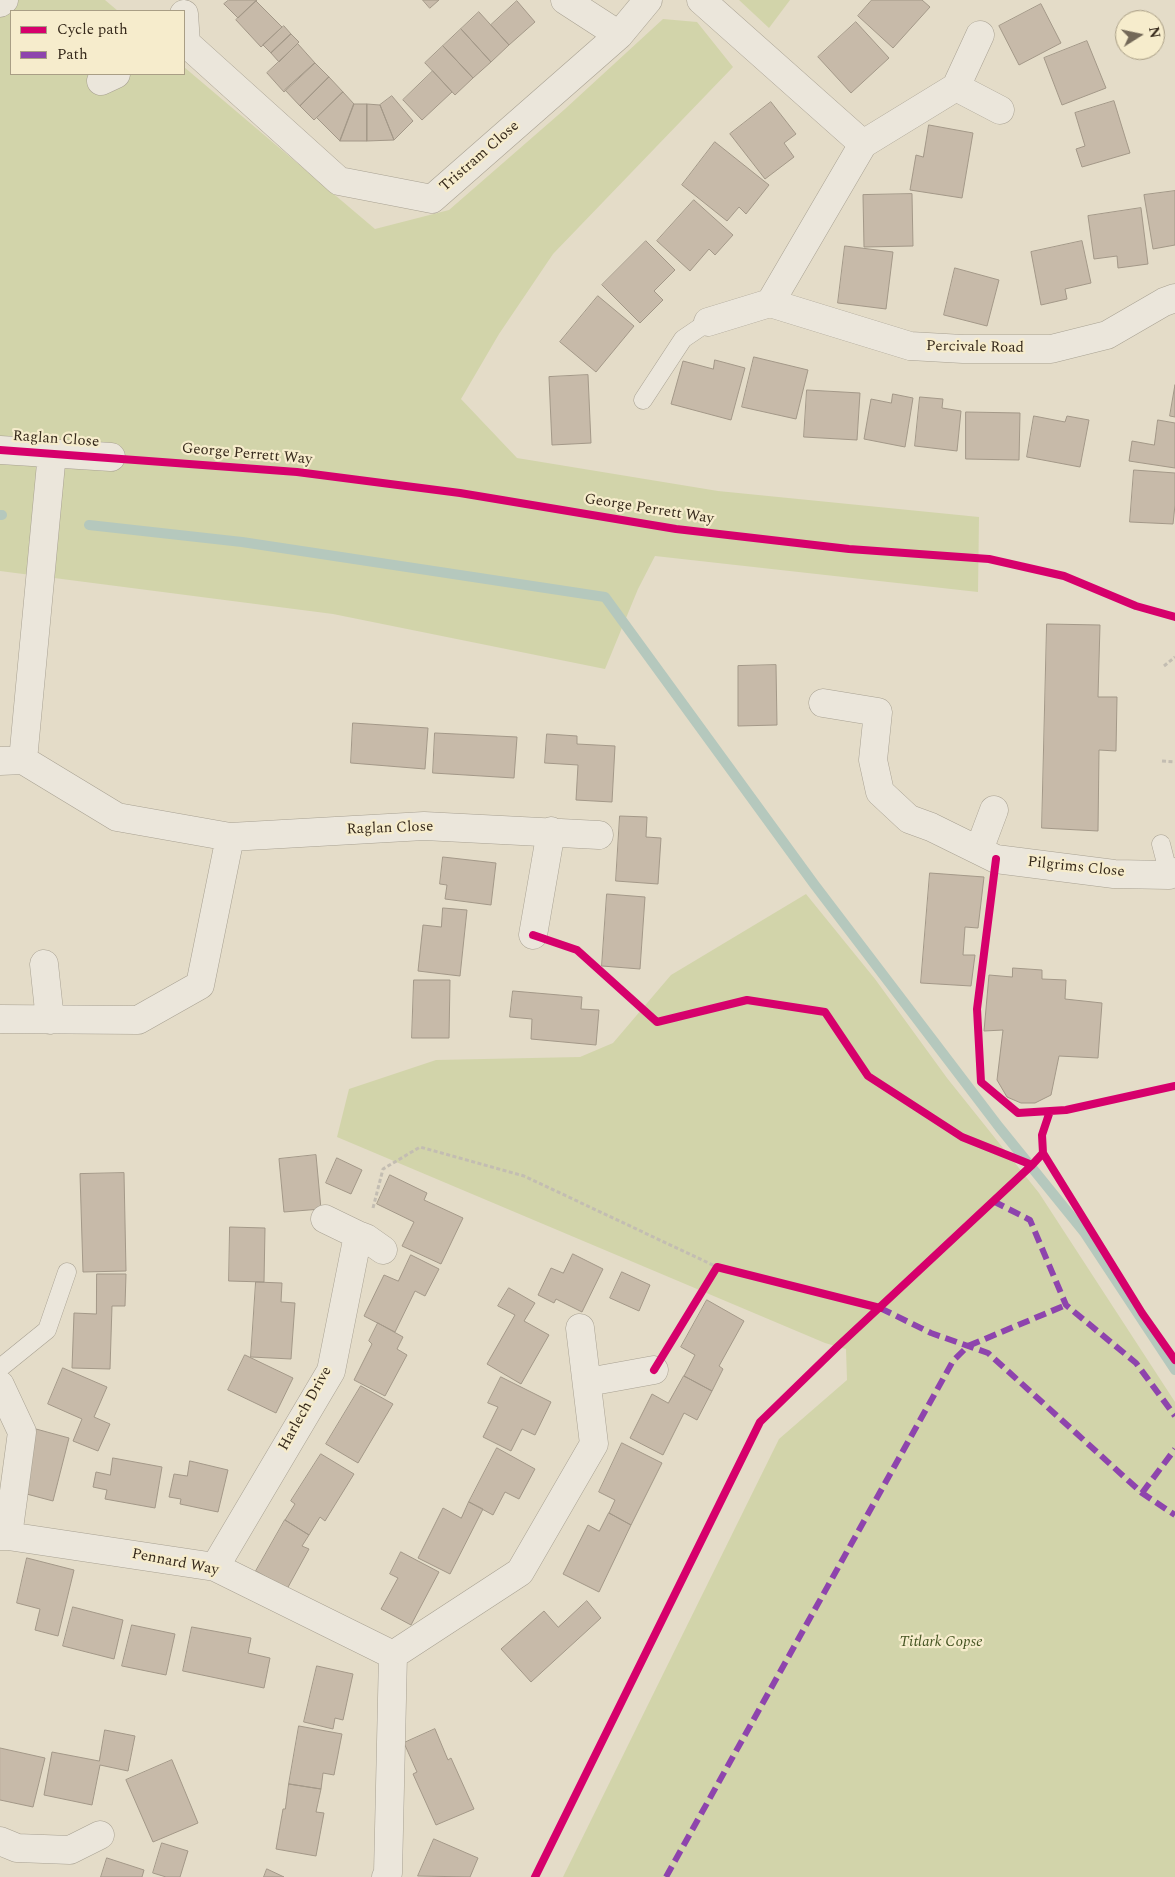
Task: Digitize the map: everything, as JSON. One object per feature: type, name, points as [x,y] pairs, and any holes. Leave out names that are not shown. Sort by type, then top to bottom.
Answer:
[{"type":"street","points":[[0,3],[4,0]]},
{"type":"street","points":[[565,0],[619,35]]},
{"type":"street","name":"Tristram Close","points":[[185,44],[339,181],[432,199],[619,35],[648,0]]},
{"type":"street","points":[[701,0],[863,144]]},
{"type":"street","points":[[708,322],[770,303],[863,144],[956,87],[980,35]]},
{"type":"street","points":[[956,87],[1000,110]]},
{"type":"street","name":"Percivale Road","points":[[770,303],[910,346],[1051,350],[1107,335],[1164,302],[1175,298]]},
{"type":"street","name":"Raglan Close","points":[[0,450],[111,457]]},
{"type":"street","name":"Raglan Close","points":[[52,453],[12,760],[118,818],[230,837],[424,826],[599,834]]},
{"type":"street","name":"Pilgrims Close","points":[[823,703],[878,712],[873,760],[880,792],[909,819],[931,827],[996,859],[1114,874],[1172,874]]},
{"type":"street","points":[[979,850],[994,810]]},
{"type":"street","points":[[533,935],[552,831]]},
{"type":"street","points":[[0,1019],[138,1020],[200,985],[230,837]]},
{"type":"street","points":[[44,964],[50,1020]]},
{"type":"street","points":[[325,1220],[369,1241]]},
{"type":"street","name":"Harlech Drive","points":[[215,1567],[331,1371],[369,1241]]},
{"type":"street","points":[[386,1877],[388,1873],[393,1655],[520,1572],[594,1444],[580,1328]]},
{"type":"street","points":[[588,1382],[654,1370]]},
{"type":"street","points":[[0,1385],[22,1432],[4,1536]]},
{"type":"street","name":"Pennard Way","points":[[4,1536],[215,1567],[393,1655]]},
{"type":"street","points":[[0,1841],[17,1848],[64,1860],[100,1835]]},
{"type":"lane","points":[[643,400],[683,339],[708,322]]},
{"type":"lane","points":[[1161,844],[1172,874]]},
{"type":"lane","points":[[0,1368],[47,1330],[67,1272]]},
{"type":"path","points":[[1164,666],[1175,657]]},
{"type":"path","points":[[1162,761],[1175,762]]},
{"type":"path","points":[[369,1241],[383,1169],[420,1147],[524,1176],[717,1267],[726,1269]]},
{"type":"path","points":[[712,1275],[717,1267]]},
{"type":"green space","points":[[0,0],[105,0],[117,10],[10,10],[10,75],[185,75],[185,68],[375,229],[449,210],[565,109],[663,19],[697,22],[733,67],[553,254],[499,334],[461,399],[517,458],[718,491],[979,517],[978,592],[655,556],[638,589],[605,669],[333,614],[0,571]]},
{"type":"green space","points":[[739,0],[790,0],[769,28]]},
{"type":"green space","name":"Titlark Copse","points":[[806,894],[875,979],[947,1078],[1039,1193],[1175,1402],[1175,1877],[563,1877],[779,1439],[847,1380],[846,1349],[825,1343],[337,1137],[349,1089],[436,1060],[580,1057],[613,1043],[671,975]]},
{"type":"building","points":[[229,0],[257,0],[238,18],[224,4]]},
{"type":"building","points":[[423,0],[439,0],[430,8]]},
{"type":"building","points":[[872,0],[922,0],[930,7],[893,48],[858,16]]},
{"type":"building","points":[[256,1],[282,27],[261,47],[236,20]]},
{"type":"building","points":[[517,1],[535,22],[509,45],[491,25]]},
{"type":"building","points":[[1041,4],[1061,43],[1019,65],[999,26]]},
{"type":"building","points":[[479,12],[509,45],[491,62],[461,29]]},
{"type":"building","points":[[856,22],[889,58],[851,93],[818,57]]},
{"type":"building","points":[[284,26],[291,34],[271,53],[263,45]]},
{"type":"building","points":[[461,29],[491,62],[473,78],[443,46]]},
{"type":"building","points":[[291,34],[299,42],[279,62],[271,53]]},
{"type":"building","points":[[1087,41],[1106,88],[1062,105],[1044,58]]},
{"type":"building","points":[[298,44],[315,63],[284,92],[267,73]]},
{"type":"building","points":[[443,46],[473,78],[455,95],[425,63]]},
{"type":"building","points":[[315,63],[329,77],[300,106],[285,90]]},
{"type":"building","points":[[433,71],[452,92],[422,120],[403,100]]},
{"type":"building","points":[[329,77],[343,92],[314,120],[300,106]]},
{"type":"building","points":[[343,92],[354,104],[340,141],[317,118]]},
{"type":"building","points":[[392,96],[413,121],[394,140],[380,105]]},
{"type":"building","points":[[1114,101],[1130,153],[1082,167],[1076,149],[1085,146],[1075,113]]},
{"type":"building","points":[[771,102],[796,134],[784,143],[794,157],[765,179],[730,134]]},
{"type":"building","points":[[354,104],[367,104],[367,141],[340,141]]},
{"type":"building","points":[[367,104],[380,105],[394,140],[367,141]]},
{"type":"building","points":[[929,125],[973,133],[962,198],[910,190],[916,155],[923,157]]},
{"type":"building","points":[[715,142],[769,185],[746,214],[739,207],[727,221],[682,185]]},
{"type":"building","points":[[1175,191],[1175,245],[1153,249],[1144,195]]},
{"type":"building","points":[[912,194],[913,246],[864,247],[863,195]]},
{"type":"building","points":[[694,200],[733,235],[715,255],[709,249],[690,271],[657,241]]},
{"type":"building","points":[[1141,208],[1148,264],[1118,268],[1117,256],[1094,259],[1088,216]]},
{"type":"building","points":[[646,241],[675,270],[654,291],[663,300],[640,323],[602,285]]},
{"type":"building","points":[[1082,241],[1091,283],[1065,289],[1067,299],[1041,305],[1031,252]]},
{"type":"building","points":[[845,246],[893,252],[886,309],[838,303]]},
{"type":"building","points":[[955,268],[999,280],[987,326],[944,315]]},
{"type":"building","points":[[598,296],[634,326],[596,372],[560,342]]},
{"type":"building","points":[[754,357],[808,370],[796,419],[742,407]]},
{"type":"building","points":[[715,360],[745,368],[731,420],[671,404],[683,361],[713,369]]},
{"type":"building","points":[[588,375],[591,443],[552,445],[549,377]]},
{"type":"building","points":[[1175,385],[1175,417],[1170,416]]},
{"type":"building","points":[[807,390],[860,393],[857,440],[804,437]]},
{"type":"building","points":[[893,394],[913,398],[905,447],[864,439],[871,399],[891,403]]},
{"type":"building","points":[[920,397],[943,399],[942,408],[961,411],[957,451],[915,446]]},
{"type":"building","points":[[966,412],[1020,413],[1019,460],[966,459]]},
{"type":"building","points":[[1034,416],[1065,422],[1067,416],[1089,420],[1080,467],[1027,457]]},
{"type":"building","points":[[1158,420],[1175,423],[1175,468],[1129,461],[1132,441],[1154,445]]},
{"type":"building","points":[[1134,470],[1175,473],[1173,524],[1130,522]]},
{"type":"building","points":[[1047,624],[1100,625],[1098,697],[1117,697],[1116,751],[1099,750],[1098,831],[1042,828]]},
{"type":"building","points":[[776,665],[777,725],[738,726],[738,666]]},
{"type":"building","points":[[353,723],[428,728],[425,769],[351,763]]},
{"type":"building","points":[[435,733],[517,737],[514,778],[433,773]]},
{"type":"building","points":[[547,734],[577,736],[577,744],[615,746],[612,802],[576,800],[578,765],[545,763]]},
{"type":"building","points":[[620,816],[647,817],[646,837],[661,838],[658,884],[616,881]]},
{"type":"building","points":[[443,857],[496,863],[491,905],[445,899],[447,885],[440,884]]},
{"type":"building","points":[[930,873],[984,877],[978,928],[965,927],[963,955],[975,955],[971,986],[921,983]]},
{"type":"building","points":[[607,894],[645,897],[640,969],[602,966]]},
{"type":"building","points":[[443,908],[467,910],[460,976],[418,971],[423,925],[441,927]]},
{"type":"building","points":[[1013,968],[1042,970],[1042,979],[1066,980],[1065,999],[1102,1003],[1098,1058],[1059,1056],[1051,1095],[1035,1103],[1021,1103],[1007,1097],[997,1080],[1003,1030],[984,1031],[989,975],[1012,977]]},
{"type":"building","points":[[414,980],[450,980],[449,1038],[412,1038]]},
{"type":"building","points":[[513,991],[582,997],[581,1009],[599,1010],[596,1045],[531,1039],[532,1019],[510,1017]]},
{"type":"building","points":[[316,1155],[321,1209],[284,1212],[279,1159]]},
{"type":"building","points":[[337,1158],[362,1170],[351,1194],[326,1183]]},
{"type":"building","points":[[124,1173],[126,1271],[83,1272],[80,1174]]},
{"type":"building","points":[[390,1175],[427,1193],[424,1200],[463,1218],[441,1264],[402,1246],[414,1222],[377,1204]]},
{"type":"building","points":[[230,1227],[265,1228],[264,1282],[229,1281]]},
{"type":"building","points":[[573,1254],[603,1269],[582,1312],[556,1299],[554,1303],[538,1295],[551,1268],[563,1273]]},
{"type":"building","points":[[411,1255],[439,1269],[425,1296],[415,1291],[395,1332],[364,1316],[384,1275],[398,1281]]},
{"type":"building","points":[[622,1272],[650,1285],[639,1311],[610,1298]]},
{"type":"building","points":[[97,1274],[126,1274],[125,1306],[112,1306],[110,1369],[72,1368],[74,1313],[96,1314]]},
{"type":"building","points":[[256,1282],[282,1283],[281,1302],[295,1303],[291,1359],[251,1357]]},
{"type":"building","points":[[509,1288],[535,1303],[524,1321],[549,1335],[521,1384],[487,1364],[515,1315],[498,1306]]},
{"type":"building","points":[[707,1300],[744,1321],[719,1366],[723,1369],[712,1391],[684,1376],[695,1355],[681,1347]]},
{"type":"building","points":[[378,1323],[403,1337],[397,1349],[407,1355],[385,1396],[354,1380],[372,1344],[369,1341]]},
{"type":"building","points":[[245,1355],[293,1378],[276,1413],[228,1390]]},
{"type":"building","points":[[63,1368],[107,1387],[94,1417],[110,1424],[98,1451],[73,1441],[82,1419],[48,1404]]},
{"type":"building","points":[[684,1376],[712,1391],[697,1420],[684,1413],[663,1455],[630,1438],[652,1394],[668,1403]]},
{"type":"building","points":[[501,1377],[551,1402],[535,1435],[522,1429],[511,1451],[483,1437],[498,1407],[488,1403]]},
{"type":"building","points":[[361,1386],[393,1404],[358,1463],[326,1444]]},
{"type":"building","points":[[36,1429],[69,1438],[53,1501],[19,1492]]},
{"type":"building","points":[[622,1443],[662,1463],[631,1525],[609,1513],[615,1500],[599,1492]]},
{"type":"building","points":[[497,1448],[535,1469],[519,1499],[505,1492],[493,1515],[469,1502]]},
{"type":"building","points":[[321,1454],[354,1474],[325,1521],[320,1517],[309,1535],[285,1520],[295,1504],[291,1501]]},
{"type":"building","points":[[113,1458],[162,1467],[155,1508],[105,1499],[107,1490],[93,1487],[96,1472],[110,1475]]},
{"type":"building","points":[[190,1461],[228,1470],[218,1512],[180,1504],[181,1499],[169,1497],[174,1474],[187,1476]]},
{"type":"building","points":[[469,1502],[483,1509],[450,1574],[418,1558],[443,1508],[461,1518]]},
{"type":"building","points":[[609,1513],[631,1525],[599,1592],[563,1574],[588,1525],[599,1531]]},
{"type":"building","points":[[285,1520],[309,1535],[302,1546],[309,1549],[287,1589],[256,1571]]},
{"type":"building","points":[[401,1552],[439,1572],[411,1625],[381,1609],[398,1578],[390,1574]]},
{"type":"building","points":[[27,1558],[74,1570],[58,1636],[35,1630],[40,1609],[17,1603]]},
{"type":"building","points":[[587,1601],[601,1618],[531,1682],[501,1649],[544,1611],[558,1627]]},
{"type":"building","points":[[73,1607],[123,1620],[114,1659],[63,1646]]},
{"type":"building","points":[[132,1625],[175,1634],[166,1675],[122,1666]]},
{"type":"building","points":[[192,1627],[251,1638],[248,1653],[270,1658],[264,1688],[183,1671]]},
{"type":"building","points":[[317,1666],[353,1674],[343,1720],[335,1718],[333,1729],[304,1722]]},
{"type":"building","points":[[299,1726],[342,1734],[334,1775],[323,1773],[321,1789],[289,1784]]},
{"type":"building","points":[[435,1729],[448,1760],[451,1758],[474,1809],[436,1825],[413,1774],[417,1772],[404,1743]]},
{"type":"building","points":[[105,1730],[135,1736],[128,1771],[100,1765],[92,1805],[44,1795],[52,1752],[99,1761]]},
{"type":"building","points":[[0,1748],[45,1758],[33,1807],[0,1800]]},
{"type":"building","points":[[172,1760],[198,1823],[153,1842],[126,1780]]},
{"type":"building","points":[[289,1784],[321,1789],[316,1812],[324,1813],[316,1856],[276,1849]]},
{"type":"building","points":[[434,1839],[478,1858],[470,1877],[418,1876]]},
{"type":"building","points":[[162,1843],[188,1851],[180,1877],[166,1877],[153,1873]]},
{"type":"building","points":[[107,1858],[144,1870],[142,1877],[101,1877]]},
{"type":"building","points":[[267,1869],[284,1877],[264,1877]]},
{"type":"waterway","points":[[89,525],[242,542],[605,597],[814,884],[999,1127],[1084,1232],[1175,1370]]},
{"type":"marked path","points":[[993,1201],[1030,1220],[1066,1305],[1136,1363],[1175,1416]]},
{"type":"marked path","points":[[666,1877],[953,1361],[968,1346],[1066,1305]]},
{"type":"marked path","points":[[880,1308],[931,1333],[988,1353],[1142,1493],[1175,1515]]},
{"type":"marked path","points":[[1142,1493],[1175,1449]]},
{"type":"cycle path","name":"George Perrett Way","points":[[0,450],[297,472],[460,493],[676,529],[849,549],[989,559],[1064,576],[1136,606],[1175,617]]},
{"type":"cycle path","points":[[996,859],[977,1009],[981,1082],[1018,1113],[1066,1110],[1175,1086]]},
{"type":"cycle path","points":[[533,935],[577,950],[657,1022],[747,1000],[825,1012],[868,1076],[962,1137],[1032,1165]]},
{"type":"cycle path","points":[[535,1877],[760,1422],[836,1348],[1032,1165],[1043,1153],[1042,1135],[1050,1111]]},
{"type":"cycle path","points":[[1043,1153],[1142,1313],[1175,1360]]},
{"type":"cycle path","points":[[654,1370],[717,1267],[880,1308]]}]
